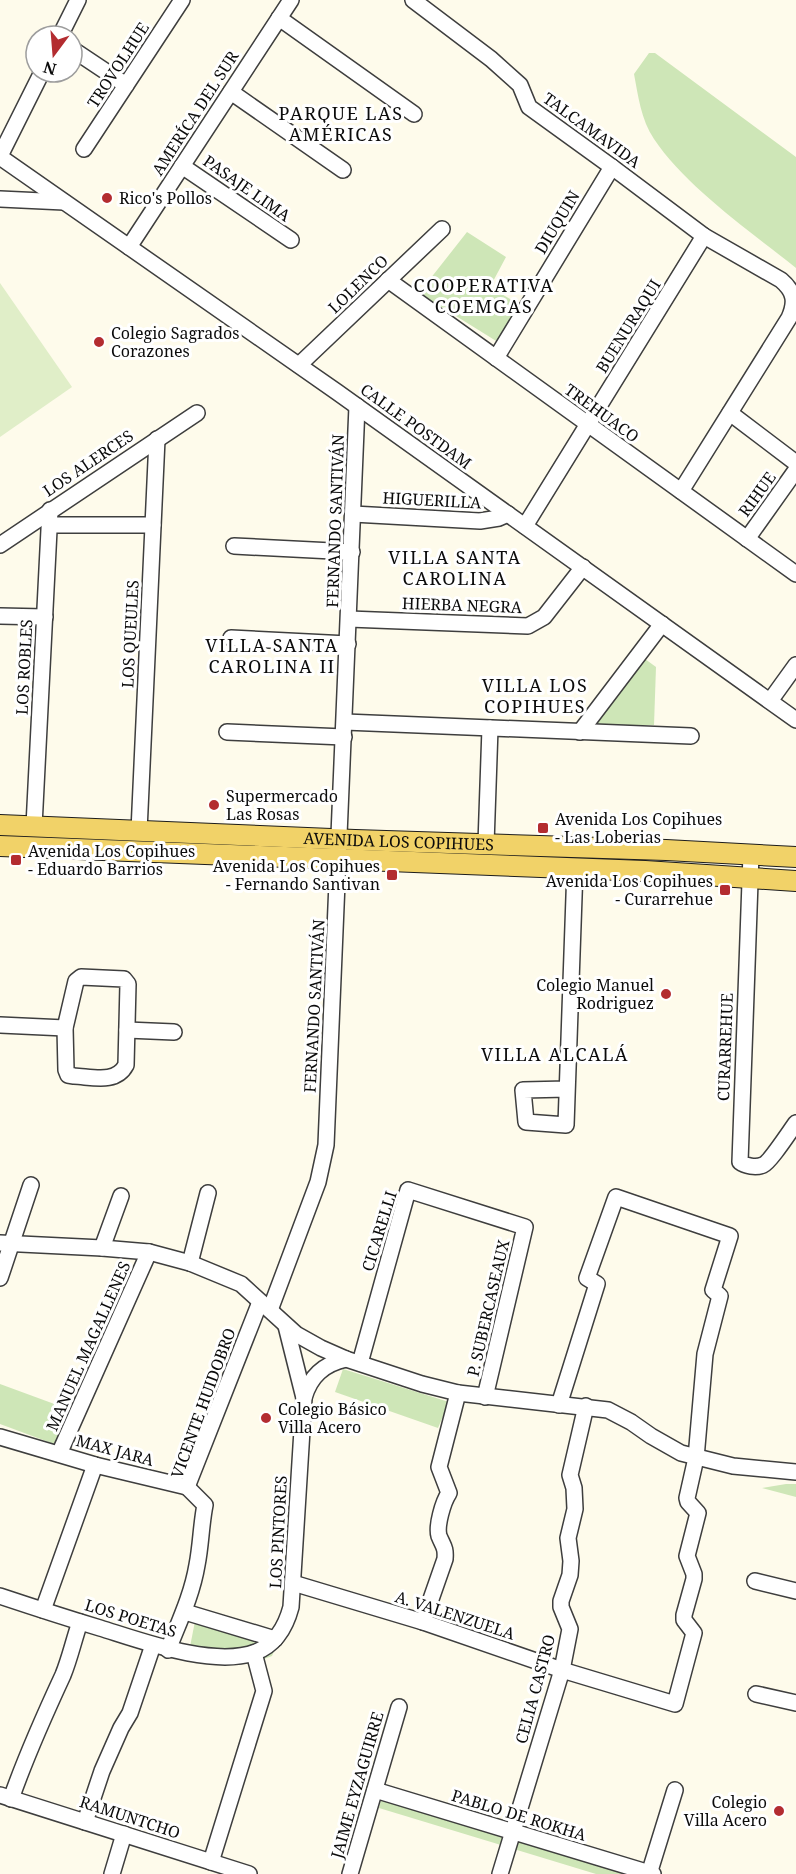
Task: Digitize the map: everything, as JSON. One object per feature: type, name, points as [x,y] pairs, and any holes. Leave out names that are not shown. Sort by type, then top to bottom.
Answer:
[{"type":"main road","name":"AVENIDA LOS COPIHUES","points":[[0,825],[139,831],[575,868],[796,881]]},
{"type":"main road","name":"AVENIDA LOS COPIHUES","points":[[0,846],[339,849],[486,844],[796,857]]},
{"type":"street","points":[[66,24],[78,0]]},
{"type":"street","name":"TROVOLHUE","points":[[84,149],[182,0]]},
{"type":"street","name":"AMERÍCA DEL SUR","points":[[129,247],[291,0]]},
{"type":"street","name":"TALCAMAVIDA","points":[[413,0],[491,59],[520,85],[529,107],[704,237],[788,285],[794,294],[793,321]]},
{"type":"street","points":[[279,18],[414,114]]},
{"type":"street","points":[[84,57],[126,85]]},
{"type":"street","points":[[0,156],[36,84]]},
{"type":"street","points":[[231,92],[343,170]]},
{"type":"street","name":"CALLE POSTDAM","points":[[0,156],[357,406],[796,720]]},
{"type":"street","name":"PASAJE LIMA","points":[[182,166],[291,240]]},
{"type":"street","name":"DIUQUIN","points":[[496,358],[612,167]]},
{"type":"street","points":[[0,199],[64,202]]},
{"type":"street","name":"LOLENCO","points":[[299,365],[442,229]]},
{"type":"street","name":"BUENURAQUI","points":[[525,526],[704,237]]},
{"type":"street","name":"TREHUACO","points":[[388,280],[796,574]]},
{"type":"street","points":[[681,491],[730,413],[793,321]]},
{"type":"street","name":"FERNANDO SANTIVÁN","points":[[265,1306],[318,1182],[324,1158],[357,406]]},
{"type":"street","name":"LOS ALERCES","points":[[0,545],[50,518],[197,412]]},
{"type":"street","points":[[730,413],[796,463]]},
{"type":"street","name":"LOS QUEULES","points":[[139,831],[157,439]]},
{"type":"street","name":"RIHUE","points":[[747,539],[796,470]]},
{"type":"street","name":"HIGUERILLA","points":[[353,514],[480,521],[508,514]]},
{"type":"street","name":"LOS ALERCES","points":[[50,518],[153,525]]},
{"type":"street","name":"LOS ROBLES","points":[[34,826],[50,518]]},
{"type":"street","points":[[234,546],[352,552]]},
{"type":"street","name":"HIERBA NEGRA","points":[[349,619],[528,626],[544,617],[583,567]]},
{"type":"street","points":[[0,616],[45,617]]},
{"type":"street","points":[[580,732],[662,624]]},
{"type":"street","points":[[231,638],[348,644]]},
{"type":"street","points":[[770,701],[796,664]]},
{"type":"street","points":[[486,844],[490,728]]},
{"type":"street","points":[[227,732],[490,728],[691,736]]},
{"type":"street","name":"CURARREHUE","points":[[751,854],[740,1162],[744,1165],[766,1164],[796,1123]]},
{"type":"street","points":[[567,1089],[575,868]]},
{"type":"street","points":[[81,977],[124,979],[128,984],[126,1065],[122,1072],[114,1078],[68,1075],[65,1028],[76,981],[81,977]]},
{"type":"street","points":[[0,1025],[65,1028]]},
{"type":"street","points":[[127,1030],[174,1032]]},
{"type":"street","points":[[0,1278],[6,1244],[31,1185]]},
{"type":"street","name":"CICARELLI","points":[[353,1361],[408,1190],[525,1227]]},
{"type":"street","points":[[190,1263],[208,1193]]},
{"type":"street","points":[[102,1248],[121,1196]]},
{"type":"street","points":[[559,1405],[597,1284],[587,1278],[616,1197],[730,1236],[713,1290],[720,1296],[705,1354],[696,1458]]},
{"type":"street","name":"P. SUBERCASEAUX","points":[[485,1397],[525,1227]]},
{"type":"street","points":[[6,1244],[149,1252],[190,1263],[241,1284],[286,1326],[308,1341],[353,1361],[458,1394],[608,1410],[620,1415],[665,1445],[696,1458],[734,1466],[796,1472]]},
{"type":"street","name":"MANUEL MAGALLENES","points":[[60,1454],[149,1252]]},
{"type":"street","name":"VICENTE HUIDOBRO","points":[[85,1822],[102,1771],[121,1728],[161,1647],[185,1612],[197,1565],[205,1505],[187,1487],[265,1306]]},
{"type":"street","name":"LOS PINTORES","points":[[254,1653],[275,1639],[288,1617],[293,1583],[304,1398],[286,1326]]},
{"type":"street","name":"LOS PINTORES","points":[[304,1398],[318,1372],[336,1361],[353,1361]]},
{"type":"street","name":"P. SUBERCASEAUX","points":[[423,1622],[445,1559],[446,1549],[438,1534],[444,1501],[449,1493],[439,1467],[458,1394]]},
{"type":"street","name":"CELIA CASTRO","points":[[500,1874],[562,1670],[570,1629],[561,1607],[561,1601],[570,1575],[568,1538],[575,1509],[574,1488],[570,1475],[585,1406]]},
{"type":"street","name":"MAX JARA","points":[[0,1437],[95,1465],[187,1487]]},
{"type":"street","name":"A. VALENZUELA","points":[[293,1583],[423,1622],[562,1670],[675,1704],[694,1632],[684,1620],[684,1615],[694,1579],[694,1574],[686,1559],[698,1514],[687,1498],[696,1458]]},
{"type":"street","points":[[43,1610],[95,1465]]},
{"type":"street","points":[[755,1581],[796,1591]]},
{"type":"street","name":"LOS POETAS","points":[[0,1596],[161,1647],[227,1657],[254,1653]]},
{"type":"street","points":[[185,1612],[275,1639]]},
{"type":"street","points":[[5,1797],[41,1726],[63,1673],[80,1622]]},
{"type":"street","points":[[211,1862],[264,1691],[254,1653]]},
{"type":"street","points":[[756,1694],[796,1703]]},
{"type":"street","name":"JAIME EYZAGUIRRE","points":[[350,1874],[399,1707]]},
{"type":"street","name":"PABLO DE ROKHA","points":[[375,1790],[650,1874]]},
{"type":"street","points":[[650,1874],[675,1790]]},
{"type":"street","name":"RAMUNTCHO","points":[[5,1797],[249,1874]]},
{"type":"street","points":[[112,1874],[124,1834]]},
{"type":"green space","points":[[649,53],[655,53],[796,157],[796,268],[701,191],[667,157],[654,139],[643,116],[634,74]]},
{"type":"green space","points":[[467,232],[506,257],[490,287],[522,306],[501,344],[419,293]]},
{"type":"green space","points":[[0,283],[72,387],[0,437]]},
{"type":"green space","points":[[645,659],[656,667],[654,725],[597,726],[596,718]]},
{"type":"green space","points":[[343,1369],[449,1402],[438,1428],[335,1392]]},
{"type":"green space","points":[[0,1384],[68,1409],[54,1444],[0,1424]]},
{"type":"green space","points":[[796,1484],[796,1497],[762,1488]]},
{"type":"green space","points":[[196,1616],[278,1641],[272,1656],[250,1663],[230,1664],[220,1663],[189,1652]]},
{"type":"green space","points":[[382,1796],[633,1874],[596,1874],[379,1808]]},
{"type":"place","name":"Rico's Pollos","points":[[107,198]]},
{"type":"place","name":"Colegio Sagrados Corazones","points":[[99,342]]},
{"type":"place","name":"Supermercado Las Rosas","points":[[214,805]]},
{"type":"place","name":"Avenida Los Copihues - Las Loberias","points":[[543,828]]},
{"type":"place","name":"Avenida Los Copihues - Eduardo Barrios","points":[[16,860]]},
{"type":"place","name":"Avenida Los Copihues - Fernando Santivan","points":[[392,875]]},
{"type":"place","name":"Avenida Los Copihues - Curarrehue","points":[[725,890]]},
{"type":"place","name":"Colegio Manuel Rodriguez","points":[[666,994]]},
{"type":"place","name":"Colegio Básico Villa Acero","points":[[266,1418]]},
{"type":"place","name":"Colegio Villa Acero","points":[[779,1811]]},
{"type":"district","name":"PARQUE LAS AMÉRICAS","points":[[341,123]]},
{"type":"district","name":"COOPERATIVA COEMGAS","points":[[484,295]]},
{"type":"district","name":"VILLA SANTA CAROLINA","points":[[455,567]]},
{"type":"district","name":"VILLA SANTA CAROLINA II","points":[[272,655]]},
{"type":"district","name":"VILLA LOS COPIHUES","points":[[535,695]]},
{"type":"district","name":"VILLA ALCALÁ","points":[[555,1054]]}]
